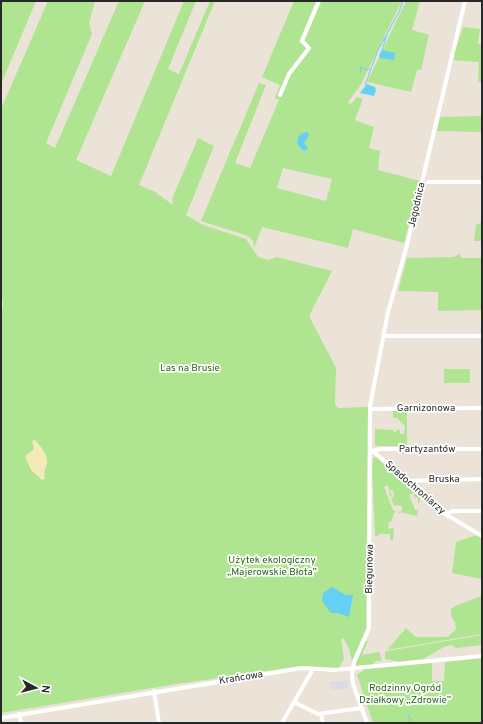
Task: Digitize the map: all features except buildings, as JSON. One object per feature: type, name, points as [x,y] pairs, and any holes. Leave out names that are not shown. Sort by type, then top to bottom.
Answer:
[{"type":"street","points":[[280,95],[290,74],[309,48],[302,41],[319,1]]},
{"type":"street","name":"Jagodnica","points":[[370,409],[390,304],[407,245],[465,1]]},
{"type":"street","points":[[428,182],[482,182]]},
{"type":"street","points":[[384,336],[482,336]]},
{"type":"street","name":"Garnizonowa","points":[[370,409],[482,408]]},
{"type":"street","name":"Biegunowa","points":[[367,723],[353,684],[353,668],[369,628],[370,409]]},
{"type":"street","name":"Partyzantów","points":[[371,451],[380,449],[482,449]]},
{"type":"street","name":"Spadochroniarzy","points":[[371,451],[446,514],[482,536]]},
{"type":"street","name":"Bruska","points":[[406,480],[482,479]]},
{"type":"street","points":[[446,514],[453,511],[482,511]]},
{"type":"street","name":"Krańcowa","points":[[1,718],[154,691],[295,669],[331,671],[482,656]]},
{"type":"street","points":[[282,723],[313,669]]},
{"type":"street","points":[[154,691],[159,723]]},
{"type":"street","points":[[294,702],[315,713],[322,714],[362,708]]},
{"type":"street","points":[[19,714],[21,723]]},
{"type":"street","points":[[322,714],[322,723]]},
{"type":"shaded area","points":[[347,680],[349,688],[331,690],[329,682]]},
{"type":"green space","points":[[1,1],[36,1],[1,84]]},
{"type":"green space","name":"Las na Brusie","points":[[48,1],[95,1],[89,23],[92,34],[46,143],[55,148],[119,1],[145,1],[76,160],[111,176],[184,1],[196,1],[168,69],[179,74],[210,1],[215,1],[139,185],[155,192],[173,205],[172,199],[198,138],[214,146],[186,215],[203,225],[246,239],[258,257],[268,260],[277,257],[332,271],[310,314],[310,318],[336,368],[335,404],[338,408],[368,407],[366,629],[352,662],[349,649],[343,638],[341,639],[344,659],[339,668],[301,666],[177,684],[1,713],[1,309],[3,308],[3,301],[1,301],[1,109]]},
{"type":"green space","points":[[294,1],[316,1],[296,49],[318,1],[402,1],[360,86],[348,102],[351,104],[357,97],[363,99],[355,120],[374,127],[369,148],[380,151],[378,170],[420,181],[404,243],[353,229],[348,248],[262,227],[254,248],[253,241],[248,236],[201,221],[259,83],[266,85],[235,163],[250,168],[279,100],[275,98],[280,85],[262,77]],"holes":[[[283,168],[332,179],[326,201],[277,188]]]},
{"type":"green space","points":[[406,1],[420,1],[412,30],[429,35],[421,70],[417,70],[411,92],[367,82]]},
{"type":"green space","points":[[463,27],[480,29],[478,44],[482,44],[482,82],[478,82],[479,62],[452,60]]},
{"type":"green space","points":[[482,116],[482,132],[437,131],[440,117]]},
{"type":"green space","points":[[482,222],[482,241],[474,241],[476,225]]},
{"type":"green space","points":[[459,254],[462,258],[482,258],[482,310],[438,311],[438,292],[398,291],[407,258],[454,257]]},
{"type":"green space","points":[[444,369],[470,369],[470,383],[444,383]]},
{"type":"green space","points":[[407,410],[407,446],[375,446],[375,429],[393,430],[394,432],[396,432],[396,430],[400,430],[400,434],[404,434],[405,426],[397,418],[393,418],[393,411]]},
{"type":"green space","points":[[376,457],[421,497],[418,503],[418,497],[415,498],[413,493],[409,495],[415,510],[418,510],[417,516],[400,512],[399,514],[398,512],[402,511],[402,506],[395,505],[394,507],[391,497],[394,497],[393,490],[390,490],[392,496],[390,496],[388,485],[384,487],[393,510],[395,511],[391,522],[389,522],[388,529],[394,528],[393,541],[390,540],[390,534],[379,534],[378,536],[375,536],[372,469],[373,458]]},
{"type":"green space","points":[[476,535],[482,538],[482,579],[452,573],[456,542]]},
{"type":"green space","points":[[482,596],[482,634],[387,650],[406,628],[416,637],[448,637],[456,629],[455,623],[451,616],[451,609],[457,605]]},
{"type":"green space","points":[[482,635],[482,645],[456,648],[452,645],[444,647],[423,659],[400,662],[385,659],[385,652],[387,651]]},
{"type":"green space","points":[[366,641],[368,641],[362,655],[379,652],[382,661],[376,661],[372,665],[356,666],[356,663]]},
{"type":"green space","name":"Rodzinny Ogród Działkowy „Zdrowie”","points":[[482,658],[482,723],[373,723],[357,675],[365,669],[432,663],[432,681],[444,681],[445,662]]},
{"type":"sand","points":[[35,440],[43,450],[47,460],[47,465],[44,472],[45,478],[42,480],[31,470],[25,456],[34,449],[32,441]]},
{"type":"water","points":[[382,50],[395,53],[394,60],[380,58],[379,55]]},
{"type":"water","points":[[367,84],[375,87],[376,90],[374,96],[360,93]]},
{"type":"water","points":[[307,132],[309,135],[304,143],[308,148],[305,151],[302,150],[297,143],[300,135]]},
{"type":"water","points":[[332,587],[346,595],[353,595],[349,617],[337,613],[331,613],[322,601],[323,593]]},
{"type":"waterway","points":[[382,50],[388,32],[403,1]]},
{"type":"waterway","points":[[365,85],[378,50],[386,36]]},
{"type":"waterway","points":[[360,72],[361,67],[366,70],[370,69]]},
{"type":"waterway","points":[[408,715],[411,723]]},
{"type":"park label","name":"Użytek ekologiczny „Majerowskie Błota”","points":[[272,566]]}]
